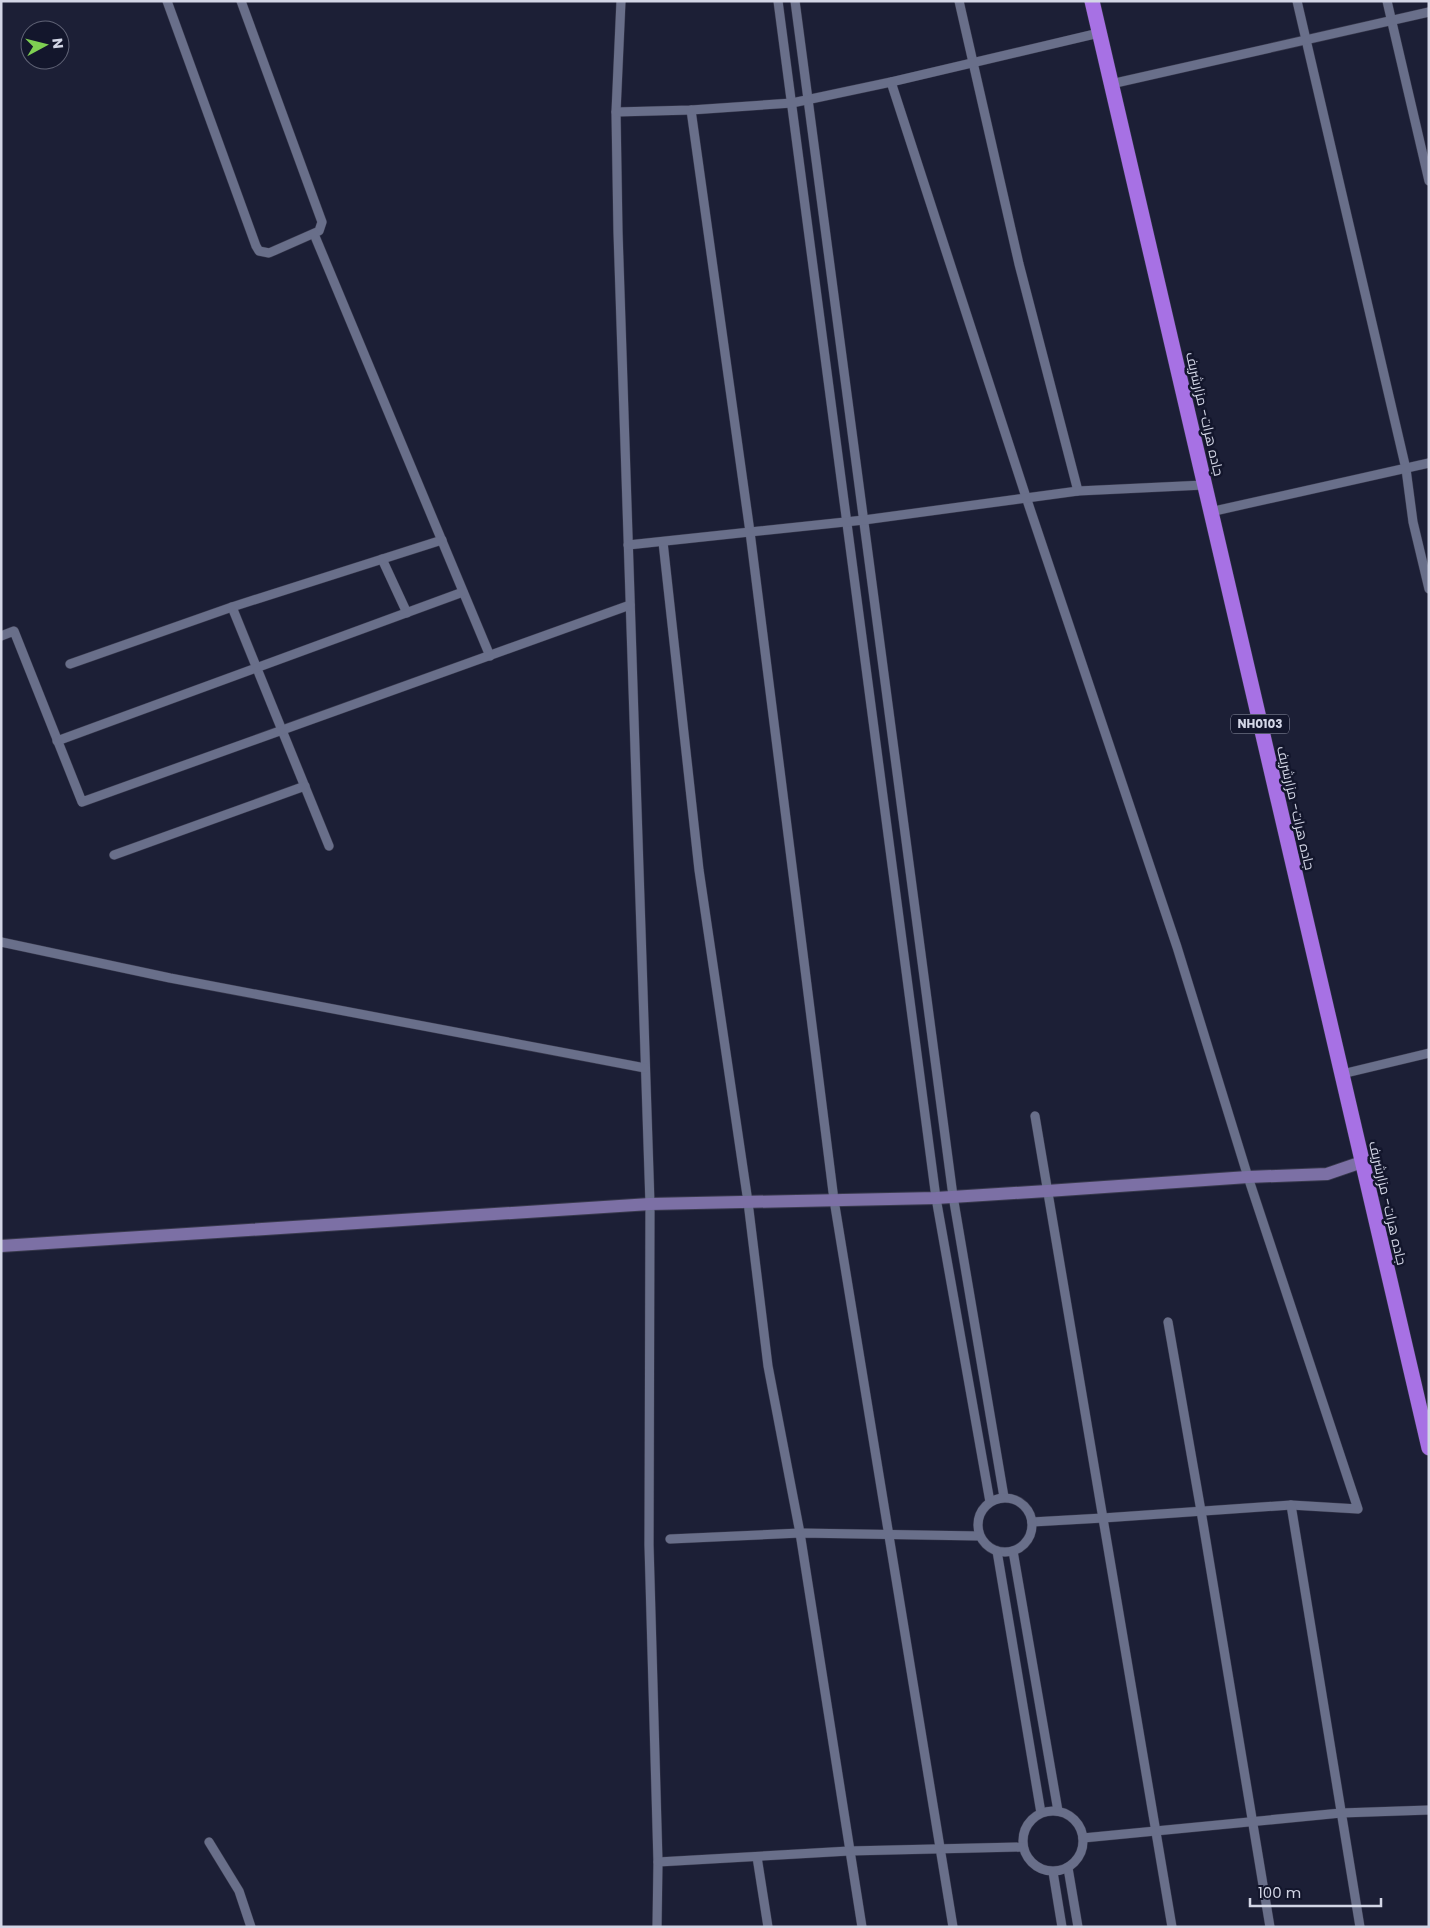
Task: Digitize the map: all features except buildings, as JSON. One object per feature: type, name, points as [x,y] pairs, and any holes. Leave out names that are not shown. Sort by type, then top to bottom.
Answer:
[{"type":"highway","name":"جاده هرات- مزارشریف","points":[[1092,1],[1429,1448]]},
{"type":"street","points":[[167,1],[259,251],[269,254],[319,231],[322,222],[241,1]]},
{"type":"street","points":[[621,1],[616,112],[618,232],[650,1204],[649,1545],[658,1862],[657,1927]]},
{"type":"street","points":[[778,1],[936,1198],[990,1502]]},
{"type":"street","points":[[794,1],[953,1196],[1004,1497]]},
{"type":"street","points":[[959,1],[1019,264],[1078,491]]},
{"type":"street","points":[[1296,1],[1406,469],[1413,522],[1429,589]]},
{"type":"street","points":[[1387,1],[1429,181]]},
{"type":"street","points":[[1111,84],[1429,12]]},
{"type":"street","points":[[616,112],[691,110],[807,100],[1099,33]]},
{"type":"street","points":[[892,82],[1026,498],[1177,947],[1248,1177],[1358,1508],[1291,1505],[1032,1522]]},
{"type":"street","points":[[691,110],[750,532],[834,1200],[953,1927]]},
{"type":"street","points":[[314,234],[490,656]]},
{"type":"street","points":[[1210,512],[1429,463]]},
{"type":"street","points":[[628,545],[864,520],[1078,491],[1204,485]]},
{"type":"street","points":[[70,664],[232,607],[442,540]]},
{"type":"street","points":[[663,542],[699,870],[748,1202],[768,1366],[800,1533],[862,1927]]},
{"type":"street","points":[[382,559],[408,613]]},
{"type":"street","points":[[58,740],[463,592]]},
{"type":"street","points":[[1,636],[14,631],[82,802],[630,605]]},
{"type":"street","points":[[232,607],[328,846]]},
{"type":"street","points":[[114,855],[305,786]]},
{"type":"street","points":[[1,942],[180,980],[645,1068]]},
{"type":"street","points":[[1342,1074],[1429,1053]]},
{"type":"street","points":[[1035,1116],[1172,1927]]},
{"type":"street","points":[[1,1246],[650,1204],[936,1198],[1248,1177],[1327,1174],[1362,1162]]},
{"type":"street","points":[[1168,1322],[1202,1511],[1270,1927]]},
{"type":"street","points":[[1004,1497],[1014,1499],[1022,1504],[1029,1512],[1032,1522],[1030,1536],[1020,1548],[1005,1552],[990,1548],[980,1536],[978,1521],[984,1507],[990,1502],[1004,1497]]},
{"type":"street","points":[[1291,1505],[1360,1927]]},
{"type":"street","points":[[670,1539],[800,1533],[980,1536]]},
{"type":"street","points":[[996,1551],[1041,1812]]},
{"type":"street","points":[[1013,1551],[1058,1811]]},
{"type":"street","points":[[1083,1838],[1341,1813],[1429,1810]]},
{"type":"street","points":[[1058,1811],[1066,1813],[1078,1824],[1083,1838],[1080,1855],[1068,1868],[1053,1872],[1042,1870],[1033,1865],[1026,1857],[1022,1847],[1022,1836],[1032,1818],[1041,1812],[1058,1811]]},
{"type":"street","points":[[209,1842],[239,1891],[251,1927]]},
{"type":"street","points":[[658,1862],[849,1851],[1022,1847]]},
{"type":"street","points":[[757,1857],[768,1927]]},
{"type":"street","points":[[1068,1868],[1078,1927]]},
{"type":"street","points":[[1053,1872],[1062,1927]]}]
